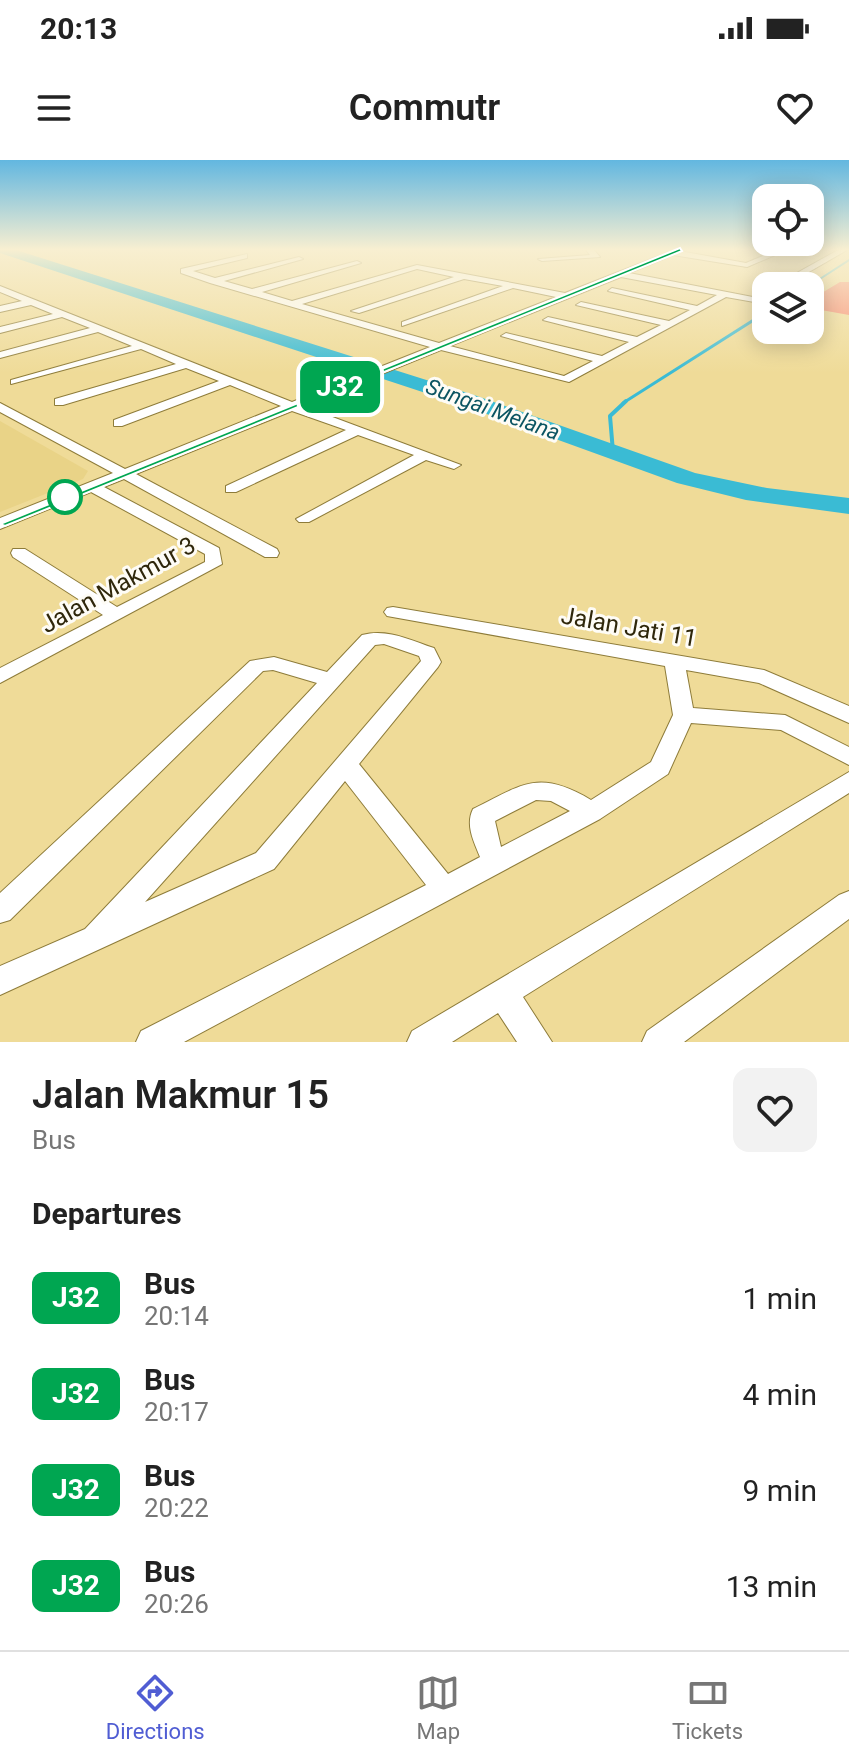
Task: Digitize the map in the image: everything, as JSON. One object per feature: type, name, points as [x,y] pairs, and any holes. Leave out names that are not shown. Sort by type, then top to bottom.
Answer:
[{"type":"street","points":[[4,291],[454,465]]},
{"type":"street","points":[[243,291],[435,349],[565,380],[724,295]]},
{"type":"street","points":[[249,293],[256,291]]},
{"type":"street","points":[[269,298],[294,291]]},
{"type":"street","points":[[291,304],[335,291]]},
{"type":"street","points":[[356,311],[417,291]]},
{"type":"street","points":[[405,324],[497,291]]},
{"type":"street","points":[[543,291],[566,296]]},
{"type":"street","points":[[0,524],[578,291]]},
{"type":"street","points":[[613,291],[700,309]]},
{"type":"street","points":[[703,291],[752,300]]},
{"type":"street","points":[[0,309],[31,302]]},
{"type":"street","points":[[581,305],[671,324]]},
{"type":"street","points":[[0,330],[63,314]]},
{"type":"street","points":[[548,320],[639,341]]},
{"type":"street","points":[[0,355],[99,329]]},
{"type":"street","points":[[506,336],[604,360]]},
{"type":"street","points":[[15,382],[142,346]]},
{"type":"street","points":[[59,402],[186,364]]},
{"type":"street","points":[[118,423],[231,381]]},
{"type":"street","points":[[0,407],[271,553]]},
{"type":"street","points":[[231,489],[357,430]]},
{"type":"street","points":[[304,519],[425,455]]},
{"type":"street","name":"Jalan Makmur 3","points":[[0,676],[214,564],[216,557],[92,487]]},
{"type":"street","points":[[19,553],[116,615]]},
{"type":"street","name":"Jalan Jati 11","points":[[393,612],[764,677],[849,715]]},
{"type":"street","points":[[0,981],[93,940],[265,861],[347,766],[432,657],[427,652],[377,637],[369,639],[93,940]]},
{"type":"street","points":[[152,1042],[591,812],[660,768],[684,715],[674,661]]},
{"type":"street","points":[[0,911],[257,666],[274,663],[332,681]]},
{"type":"street","points":[[684,715],[785,723],[849,757]]},
{"type":"street","points":[[347,766],[444,889]]},
{"type":"street","points":[[423,1042],[849,781]]},
{"type":"street","points":[[495,862],[483,833],[482,816],[540,787],[559,791],[591,812]]},
{"type":"street","points":[[658,1042],[849,903]]},
{"type":"street","points":[[503,995],[536,1042]]},
{"type":"shaded area","points":[[0,421],[88,471],[83,479],[0,512]]},
{"type":"building","points":[[849,291],[849,315],[824,311],[824,292]]},
{"type":"waterway","name":"Sungai Melana","points":[[129,291],[469,400],[613,454],[706,484],[787,499],[849,506]]},
{"type":"waterway","points":[[626,401],[752,321]]},
{"type":"waterway","points":[[613,452],[610,416],[626,401]]},
{"type":"bus line","name":"J32","points":[[0,524],[579,291]]}]
